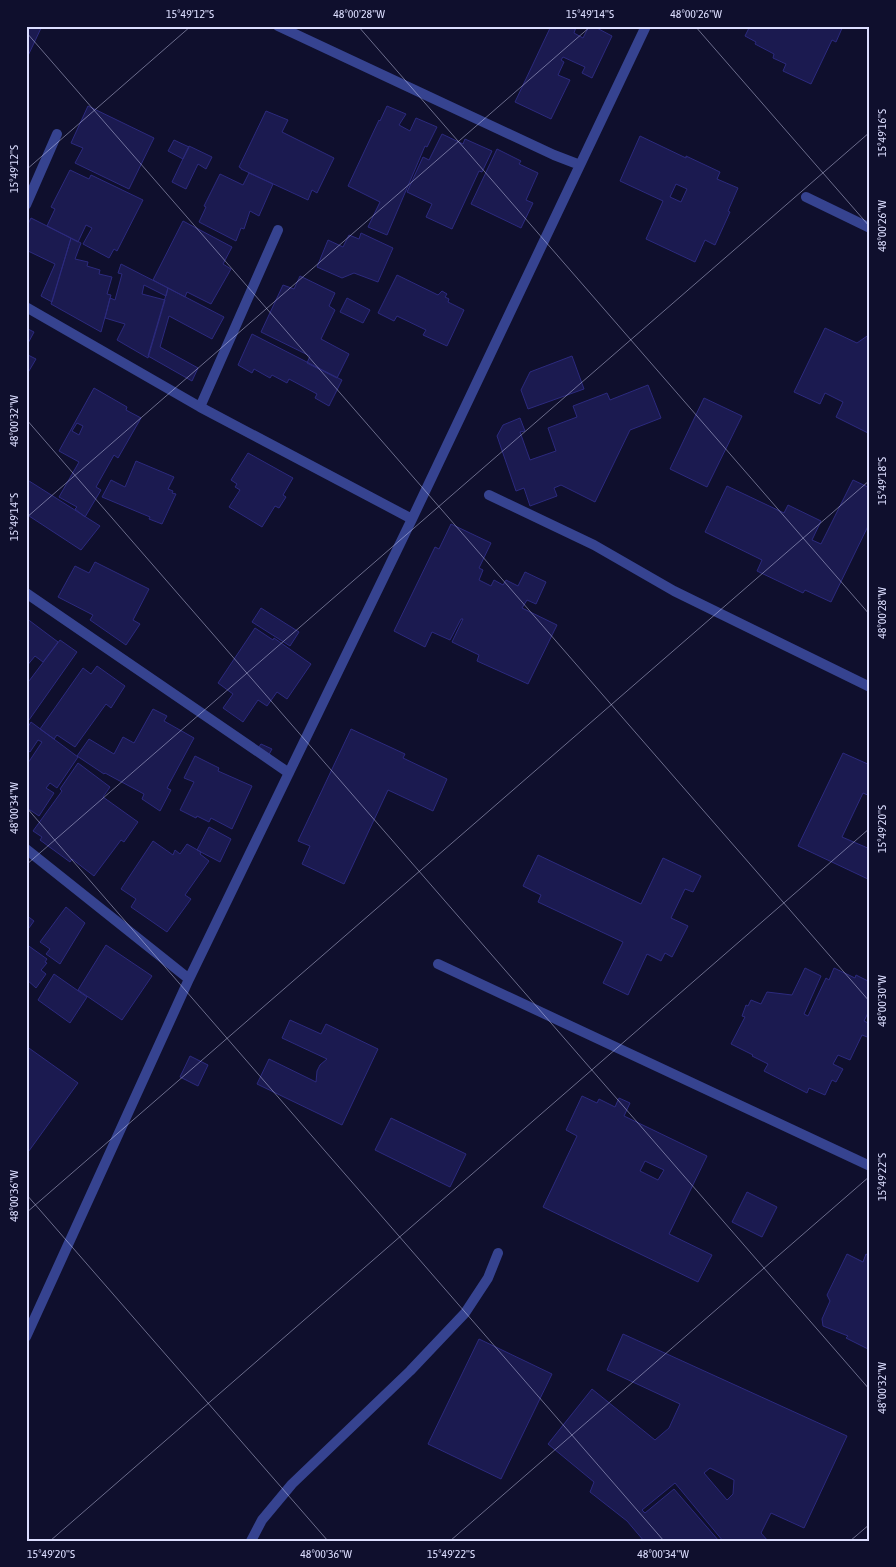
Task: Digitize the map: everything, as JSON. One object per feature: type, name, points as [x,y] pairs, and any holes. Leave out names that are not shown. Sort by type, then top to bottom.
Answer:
[{"type":"street","points":[[278,26],[554,155],[580,165]]},
{"type":"street","points":[[26,1337],[189,979],[412,519],[646,26]]},
{"type":"street","points":[[26,205],[58,134]]},
{"type":"street","points":[[806,197],[870,228]]},
{"type":"street","points":[[200,407],[278,230]]},
{"type":"street","points":[[26,307],[200,407],[412,519]]},
{"type":"street","points":[[489,495],[594,545],[674,591],[870,687]]},
{"type":"street","points":[[26,592],[288,773]]},
{"type":"street","points":[[26,849],[189,979]]},
{"type":"street","points":[[438,964],[870,1166]]},
{"type":"street","points":[[251,1541],[262,1520],[292,1484],[410,1371],[465,1314],[488,1278],[498,1253]]},
{"type":"building","points":[[26,26],[42,26],[26,60]]},
{"type":"building","points":[[551,26],[574,26],[576,27],[574,33],[583,38],[589,26],[593,26],[612,36],[592,78],[582,73],[585,67],[563,57],[561,60],[564,62],[558,75],[570,80],[551,119],[515,102]]},
{"type":"building","points":[[750,26],[843,26],[836,42],[832,40],[811,84],[783,71],[786,64],[773,58],[774,54],[755,44],[756,42],[745,36]]},
{"type":"building","points":[[88,106],[154,138],[129,189],[75,163],[83,148],[71,143]]},
{"type":"building","points":[[387,106],[406,114],[399,125],[410,131],[416,118],[437,127],[427,147],[425,146],[387,235],[368,227],[380,202],[348,186]]},
{"type":"building","points":[[266,111],[288,120],[282,132],[334,158],[317,193],[312,190],[308,200],[239,167]]},
{"type":"building","points":[[442,134],[463,144],[465,139],[492,151],[482,172],[479,171],[452,229],[426,217],[432,204],[407,192],[423,157],[429,160]]},
{"type":"building","points":[[640,136],[720,172],[717,179],[738,188],[728,211],[730,212],[715,245],[705,240],[695,262],[646,239],[663,201],[620,181]],"holes":[[[676,184],[687,189],[681,202],[670,197]]]},
{"type":"building","points":[[174,140],[189,147],[183,159],[168,151]]},
{"type":"building","points":[[189,146],[212,157],[206,169],[198,164],[186,189],[172,182]]},
{"type":"building","points":[[497,149],[521,161],[519,164],[538,173],[526,200],[533,203],[521,228],[471,204]]},
{"type":"building","points":[[70,170],[89,179],[91,175],[143,200],[117,251],[114,249],[109,258],[83,244],[92,228],[86,225],[78,242],[47,226],[55,209],[51,207]]},
{"type":"building","points":[[249,173],[273,184],[259,216],[250,211],[244,229],[241,228],[236,241],[199,222],[206,207],[204,206],[220,174],[243,185]]},
{"type":"building","points":[[31,218],[71,238],[52,302],[41,296],[55,264],[26,250],[26,228]]},
{"type":"building","points":[[183,221],[232,247],[223,264],[231,269],[211,304],[187,292],[185,297],[153,280]]},
{"type":"building","points":[[361,233],[393,248],[378,282],[354,273],[342,278],[317,267],[328,240],[343,247],[349,235],[359,239]]},
{"type":"building","points":[[71,238],[81,243],[75,259],[88,262],[87,266],[100,270],[99,274],[112,277],[107,294],[111,295],[101,332],[51,304]]},
{"type":"building","points":[[121,264],[168,288],[166,296],[144,285],[142,294],[165,300],[148,358],[117,340],[125,324],[105,318],[110,298],[115,300],[122,274],[118,273]]},
{"type":"building","points":[[397,275],[438,295],[442,291],[447,294],[445,297],[449,299],[448,302],[464,310],[447,346],[423,335],[426,330],[397,316],[394,321],[378,313]]},
{"type":"building","points":[[300,276],[335,293],[329,306],[335,310],[321,339],[349,354],[337,378],[307,363],[310,356],[261,332],[283,285],[294,289]]},
{"type":"building","points":[[168,288],[224,317],[212,339],[169,316],[160,347],[198,368],[192,381],[148,356]]},
{"type":"building","points":[[347,298],[370,310],[363,323],[340,312]]},
{"type":"building","points":[[26,328],[34,332],[26,347]]},
{"type":"building","points":[[825,328],[857,343],[870,334],[870,434],[836,417],[843,402],[825,393],[820,404],[794,392]]},
{"type":"building","points":[[252,334],[342,380],[329,406],[315,398],[317,394],[289,379],[287,383],[272,375],[270,378],[254,369],[252,373],[238,365]]},
{"type":"building","points":[[26,354],[36,359],[26,376]]},
{"type":"building","points":[[572,356],[584,389],[528,409],[521,390],[530,372]]},
{"type":"building","points":[[648,385],[661,418],[630,430],[595,502],[561,485],[554,488],[557,496],[530,506],[524,488],[516,491],[497,436],[503,425],[520,418],[525,431],[520,432],[530,460],[556,451],[548,428],[577,417],[573,406],[607,393],[610,400]]},
{"type":"building","points":[[94,388],[127,407],[126,410],[141,418],[118,458],[114,455],[96,487],[101,490],[85,517],[75,509],[77,507],[59,497],[79,462],[59,451]],"holes":[[[77,423],[83,426],[79,435],[72,431]]]},
{"type":"building","points":[[704,398],[742,416],[707,487],[670,469]]},
{"type":"building","points":[[248,453],[293,478],[283,495],[286,497],[279,508],[275,506],[262,527],[229,507],[240,490],[235,487],[237,484],[231,480]]},
{"type":"building","points":[[136,461],[174,477],[168,489],[176,494],[162,524],[102,497],[111,480],[125,487]]},
{"type":"building","points":[[26,479],[100,526],[81,550],[26,514]]},
{"type":"building","points":[[853,480],[870,488],[870,522],[831,602],[805,590],[803,593],[757,571],[762,560],[705,532],[727,486],[784,513],[788,505],[821,521],[812,540],[821,544]]},
{"type":"building","points":[[451,524],[491,543],[479,568],[483,570],[479,580],[491,586],[494,580],[503,585],[506,580],[518,586],[525,572],[546,582],[536,604],[527,600],[522,608],[557,625],[528,684],[477,661],[479,655],[452,642],[463,619],[461,619],[450,640],[432,632],[425,647],[394,631],[435,547],[439,549]]},
{"type":"building","points":[[95,562],[149,589],[133,620],[140,624],[126,645],[90,620],[93,615],[58,597],[75,566],[89,573]]},
{"type":"building","points":[[261,608],[299,632],[290,646],[252,622]]},
{"type":"building","points":[[26,618],[58,642],[43,662],[35,656],[26,667]]},
{"type":"building","points":[[255,628],[273,640],[274,638],[311,664],[287,699],[277,692],[267,706],[258,700],[243,722],[223,708],[233,694],[218,683]]},
{"type":"building","points":[[60,640],[77,652],[29,720],[26,718],[26,685]]},
{"type":"building","points":[[97,666],[125,686],[111,708],[106,704],[75,747],[57,735],[54,739],[40,729],[83,668],[91,674]]},
{"type":"building","points":[[153,709],[167,716],[164,721],[194,738],[167,788],[171,790],[160,811],[142,799],[144,794],[104,774],[77,756],[89,739],[114,754],[123,737],[134,743]]},
{"type":"building","points":[[31,722],[78,757],[57,788],[50,783],[46,788],[54,793],[39,816],[26,809],[26,766],[42,742],[38,740],[30,752],[26,749],[26,730]]},
{"type":"building","points":[[351,729],[405,754],[403,758],[447,779],[433,811],[388,790],[344,884],[302,864],[310,846],[298,841]]},
{"type":"building","points":[[261,744],[272,749],[267,758],[256,751]]},
{"type":"building","points":[[843,753],[870,765],[870,796],[863,793],[842,837],[870,849],[870,880],[798,846]]},
{"type":"building","points":[[195,756],[219,768],[218,771],[252,786],[232,829],[211,818],[209,822],[180,810],[194,782],[184,778]]},
{"type":"building","points":[[78,763],[110,787],[103,797],[138,822],[124,842],[121,840],[94,876],[72,859],[70,862],[40,840],[42,837],[33,831],[62,791],[60,789]]},
{"type":"building","points":[[209,827],[231,839],[220,862],[197,850]]},
{"type":"building","points":[[153,841],[173,855],[175,850],[180,854],[187,844],[201,852],[200,854],[209,861],[185,895],[191,899],[167,932],[131,907],[136,899],[121,889]]},
{"type":"building","points":[[538,855],[641,904],[663,858],[701,876],[693,892],[685,889],[671,918],[688,926],[672,957],[665,953],[661,961],[647,954],[628,995],[603,983],[623,942],[538,902],[541,895],[523,886]]},
{"type":"building","points":[[66,907],[85,923],[60,964],[46,954],[50,949],[40,942]]},
{"type":"building","points":[[26,915],[34,921],[26,932]]},
{"type":"building","points":[[26,944],[47,959],[45,962],[47,963],[41,970],[46,974],[36,988],[26,979]]},
{"type":"building","points":[[106,945],[152,976],[122,1020],[78,990]]},
{"type":"building","points":[[805,968],[821,976],[804,1014],[808,1016],[826,978],[829,980],[834,968],[855,978],[856,975],[870,982],[870,1009],[864,1021],[868,1023],[870,1020],[870,1038],[862,1035],[850,1060],[838,1055],[833,1064],[843,1069],[836,1082],[832,1080],[825,1095],[809,1088],[807,1093],[764,1071],[768,1064],[731,1044],[745,1017],[742,1016],[746,1005],[748,1006],[751,1000],[761,1004],[767,992],[792,995]]},
{"type":"building","points":[[54,974],[87,997],[70,1023],[38,1000]]},
{"type":"building","points":[[290,1020],[321,1034],[326,1024],[378,1049],[342,1125],[257,1084],[269,1059],[316,1082],[317,1071],[320,1065],[327,1059],[282,1038]]},
{"type":"building","points":[[26,1046],[78,1083],[26,1155]]},
{"type":"building","points":[[190,1056],[208,1065],[198,1086],[180,1077]]},
{"type":"building","points":[[582,1096],[597,1103],[599,1099],[615,1107],[619,1098],[630,1103],[624,1116],[707,1156],[669,1234],[712,1255],[698,1282],[543,1207],[577,1136],[566,1130]],"holes":[[[645,1161],[664,1170],[658,1180],[640,1171]]]},
{"type":"building","points":[[391,1118],[466,1154],[450,1187],[375,1150]]},
{"type":"building","points":[[747,1192],[777,1207],[762,1237],[732,1222]]},
{"type":"building","points":[[847,1254],[863,1262],[866,1254],[870,1256],[870,1350],[846,1338],[848,1336],[823,1326],[822,1319],[830,1301],[827,1295]]},
{"type":"building","points":[[623,1334],[847,1436],[804,1528],[771,1513],[761,1533],[768,1541],[723,1541],[675,1483],[642,1510],[645,1513],[674,1489],[719,1541],[644,1541],[627,1521],[590,1492],[594,1482],[548,1444],[592,1389],[655,1440],[669,1428],[680,1404],[607,1370]],"holes":[[[710,1468],[734,1480],[733,1494],[727,1500],[704,1473]]]},
{"type":"building","points":[[479,1339],[552,1374],[501,1479],[428,1444]]}]
